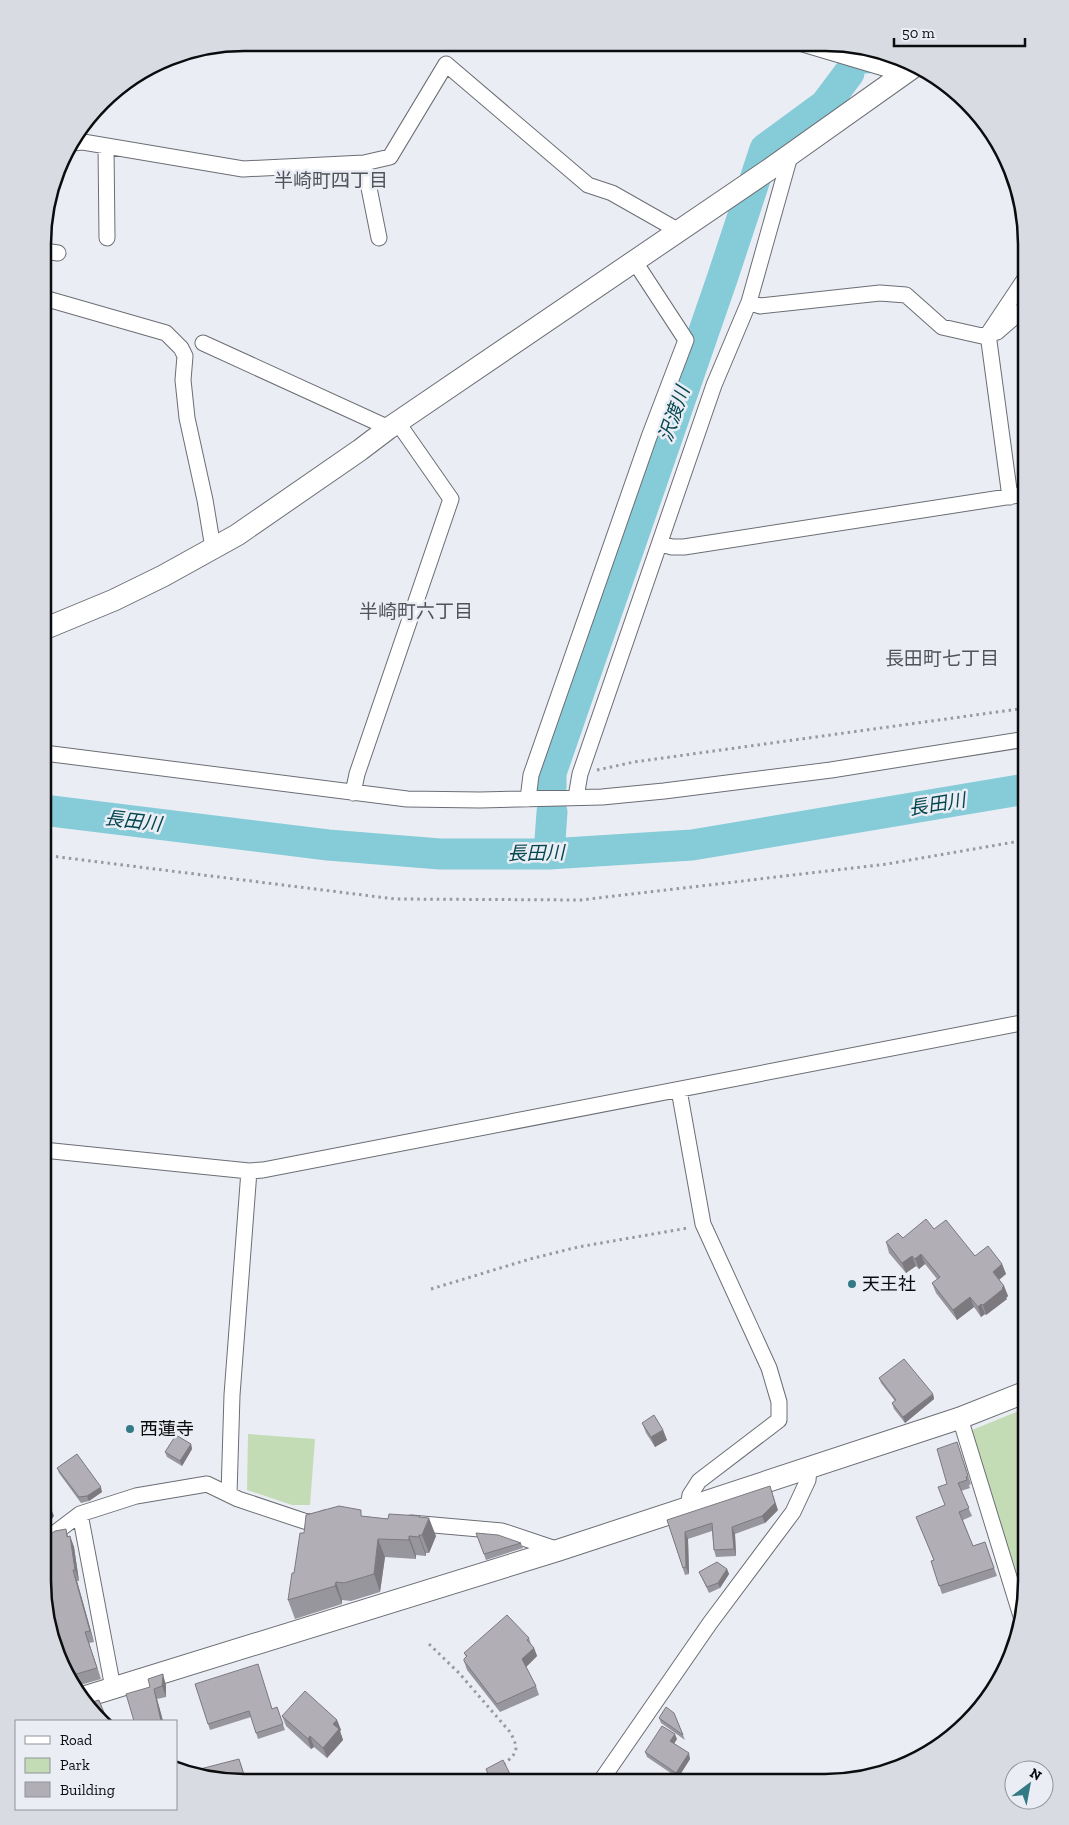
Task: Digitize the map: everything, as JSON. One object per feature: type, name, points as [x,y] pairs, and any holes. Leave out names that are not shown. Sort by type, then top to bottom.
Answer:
[{"type":"street","points":[[835,52],[904,69]]},
{"type":"street","points":[[81,142],[243,168],[364,163],[390,157],[446,64],[588,185],[612,193],[679,231]]},
{"type":"street","points":[[51,626],[114,600],[163,576],[245,529],[767,172],[909,71]]},
{"type":"street","points":[[106,146],[107,238]]},
{"type":"street","points":[[576,797],[580,774],[629,628],[661,544],[714,386],[749,302],[790,156]]},
{"type":"street","points":[[364,163],[379,238]]},
{"type":"street","points":[[528,798],[531,775],[649,437],[686,340],[635,262]]},
{"type":"street","points":[[1010,497],[988,334],[1018,289]]},
{"type":"street","points":[[749,302],[760,306],[880,292],[906,295],[942,327],[982,336],[997,332],[1018,314]]},
{"type":"street","points":[[51,300],[166,333],[181,348],[185,356],[183,380],[187,418],[205,500],[213,548]]},
{"type":"street","points":[[203,343],[393,426],[451,499],[352,793]]},
{"type":"street","points":[[661,544],[672,547],[684,547],[1018,496]]},
{"type":"street","points":[[51,755],[407,799],[480,800],[602,797],[693,788],[840,768],[1018,740]]},
{"type":"street","points":[[51,1151],[249,1172],[1018,1024]]},
{"type":"street","points":[[679,1090],[703,1224],[769,1368],[779,1402],[779,1420],[699,1481],[690,1495],[688,1501],[690,1506]]},
{"type":"street","points":[[229,1494],[232,1395],[249,1172]]},
{"type":"street","points":[[89,1695],[559,1550],[960,1418],[1018,1395]]},
{"type":"street","points":[[960,1418],[1016,1601]]},
{"type":"street","points":[[606,1774],[710,1623],[793,1512],[808,1480],[809,1468]]},
{"type":"street","points":[[51,1535],[80,1514],[136,1496],[207,1484],[238,1498],[307,1522],[319,1521],[339,1513]]},
{"type":"street","points":[[80,1514],[112,1688]]},
{"type":"street","points":[[394,1522],[502,1531],[559,1550]]},
{"type":"path","points":[[580,774],[634,762],[1018,709]]},
{"type":"path","points":[[51,856],[395,899],[581,900],[887,864],[1018,841]]},
{"type":"path","points":[[431,1289],[530,1259],[578,1247],[691,1228],[703,1224]]},
{"type":"path","points":[[429,1644],[458,1673],[510,1732],[516,1742],[514,1754],[501,1767]]},
{"type":"green space","points":[[1018,1411],[1018,1582],[972,1430]]},
{"type":"green space","points":[[248,1434],[315,1439],[310,1505],[292,1505],[247,1490]]},
{"type":"building","points":[[926,1219],[934,1229],[946,1220],[975,1256],[988,1246],[1002,1264],[993,1272],[1004,1286],[1003,1289],[983,1305],[981,1304],[978,1307],[970,1297],[953,1310],[932,1283],[940,1277],[921,1254],[915,1259],[912,1256],[902,1263],[886,1242],[898,1233],[903,1238]]},
{"type":"building","points":[[904,1359],[933,1394],[903,1417],[892,1403],[896,1400],[879,1378]]},
{"type":"building","points":[[654,1415],[663,1430],[651,1437],[642,1423]]},
{"type":"building","points":[[176,1435],[191,1444],[180,1461],[165,1452]]},
{"type":"building","points":[[957,1442],[968,1476],[966,1477],[967,1480],[958,1483],[969,1508],[959,1512],[973,1546],[985,1542],[994,1568],[939,1586],[931,1561],[934,1560],[916,1517],[945,1505],[938,1487],[947,1484],[937,1449]]},
{"type":"building","points":[[77,1454],[101,1487],[87,1496],[79,1497],[57,1468]]},
{"type":"building","points":[[770,1486],[775,1503],[762,1516],[732,1527],[734,1549],[714,1550],[712,1523],[685,1532],[686,1567],[683,1568],[667,1520]]},
{"type":"building","points":[[339,1506],[361,1510],[361,1516],[388,1519],[389,1514],[429,1518],[422,1535],[419,1535],[419,1537],[409,1536],[409,1540],[378,1539],[374,1574],[344,1583],[336,1582],[335,1586],[288,1600],[300,1533],[304,1533],[306,1515]]},
{"type":"building","points":[[66,1529],[67,1537],[70,1536],[75,1570],[73,1570],[90,1631],[85,1632],[97,1668],[76,1674],[62,1643],[53,1606],[51,1534]]},
{"type":"building","points":[[476,1533],[498,1535],[521,1543],[484,1554]]},
{"type":"building","points":[[717,1562],[727,1569],[718,1583],[707,1587],[699,1572]]},
{"type":"building","points":[[507,1615],[529,1638],[527,1640],[534,1648],[522,1659],[536,1686],[497,1704],[464,1661],[467,1656],[464,1653]]},
{"type":"building","points":[[258,1664],[272,1709],[277,1707],[283,1724],[256,1733],[249,1711],[208,1724],[195,1684]]},
{"type":"building","points":[[163,1674],[162,1686],[154,1689],[161,1720],[134,1720],[126,1694],[150,1687],[148,1679]]},
{"type":"building","points":[[305,1691],[337,1720],[333,1724],[339,1729],[323,1748],[310,1736],[308,1739],[282,1716]]},
{"type":"building","points":[[99,1700],[104,1713],[99,1708],[94,1701]]},
{"type":"building","points":[[666,1707],[674,1713],[683,1735],[659,1718]]},
{"type":"building","points":[[662,1726],[675,1734],[670,1741],[689,1753],[676,1773],[645,1752]]},
{"type":"building","points":[[239,1759],[244,1774],[219,1772],[201,1769]]},
{"type":"building","points":[[503,1760],[510,1774],[488,1774],[486,1769]]},
{"type":"waterway","name":"沢渡川","points":[[551,787],[551,773],[765,149],[825,105],[849,73]]},
{"type":"waterway","name":"長田川","points":[[51,811],[328,845],[440,854],[549,854],[692,845],[1018,790]]},
{"type":"waterway","name":"沢渡川","points":[[549,854],[552,812]]},
{"type":"place","name":"天王社","points":[[852,1284]]},
{"type":"place","name":"西蓮寺","points":[[130,1429]]},
{"type":"district","name":"半崎町四丁目","points":[[331,180]]},
{"type":"district","name":"半崎町六丁目","points":[[416,611]]},
{"type":"district","name":"長田町七丁目","points":[[942,658]]}]
